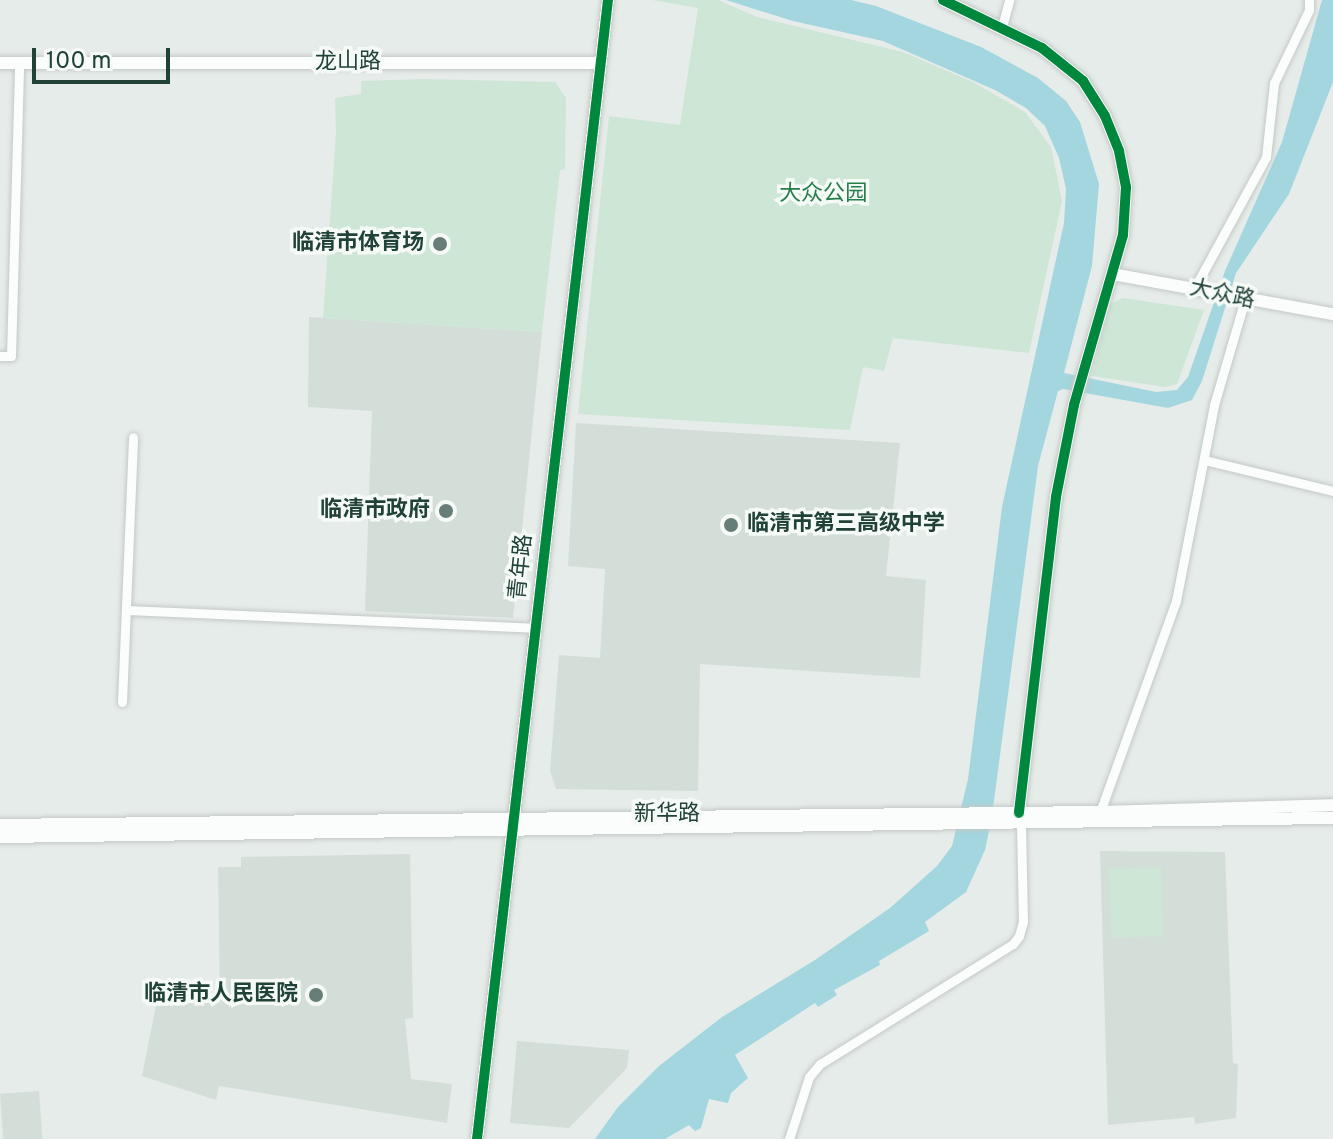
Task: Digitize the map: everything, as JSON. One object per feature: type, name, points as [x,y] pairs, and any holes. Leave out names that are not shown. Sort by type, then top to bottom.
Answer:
[{"type":"street","name":"青年路","points":[[477,1139],[608,0]]},
{"type":"street","points":[[789,1139],[809,1077],[820,1064],[1013,944],[1019,936],[1023,921],[1013,819],[1056,497],[1074,405],[1126,218],[1126,187],[1119,151],[1095,97],[1068,67],[1042,48],[943,0]]},
{"type":"street","points":[[1002,27],[1009,0]]},
{"type":"street","points":[[1194,289],[1266,157],[1274,83],[1309,10],[1309,0]]},
{"type":"street","points":[[0,356],[11,356],[19,62]]},
{"type":"street","name":"龙山路","points":[[0,63],[600,63]]},
{"type":"street","name":"大众路","points":[[1112,274],[1333,314]]},
{"type":"street","points":[[1100,812],[1176,601],[1214,405],[1245,299]]},
{"type":"street","points":[[122,702],[133,437]]},
{"type":"street","points":[[1204,460],[1333,491]]},
{"type":"street","points":[[126,610],[535,628]]},
{"type":"street","name":"新华路","points":[[1013,819],[1100,812],[1333,805]]},
{"type":"street","name":"新华路","points":[[0,825],[1333,818]]},
{"type":"street","name":"新华路","points":[[0,837],[513,822]]},
{"type":"shaded area","name":"临清市政府","points":[[309,317],[542,332],[513,618],[365,611],[372,411],[308,407]]},
{"type":"shaded area","name":"临清市第三高级中学","points":[[576,423],[900,443],[886,576],[926,580],[920,678],[700,664],[698,791],[556,789],[550,771],[559,655],[600,658],[605,569],[568,566]]},
{"type":"shaded area","points":[[1100,851],[1225,852],[1233,1063],[1238,1064],[1236,1118],[1195,1124],[1194,1117],[1108,1125]]},
{"type":"shaded area","name":"临清市人民医院","points":[[410,854],[413,1018],[405,1019],[411,1079],[452,1084],[447,1123],[219,1086],[216,1100],[142,1076],[160,985],[191,984],[220,1003],[218,867],[241,867],[241,857]]},
{"type":"shaded area","points":[[517,1041],[629,1050],[627,1068],[569,1128],[510,1123]]},
{"type":"shaded area","points":[[39,1091],[42,1139],[3,1139],[0,1094]]},
{"type":"green space","name":"大众公园","points":[[652,0],[718,0],[757,17],[903,52],[973,82],[1025,112],[1051,147],[1062,201],[1029,353],[893,338],[884,371],[863,367],[850,430],[578,414],[609,116],[680,125],[698,8]]},
{"type":"green space","name":"临清市体育场","points":[[361,81],[555,82],[566,98],[565,169],[560,170],[542,332],[323,318],[336,133],[335,98],[361,94]]},
{"type":"green space","points":[[1123,298],[1204,310],[1177,384],[1165,387],[1092,376],[1110,304]]},
{"type":"green space","points":[[1161,867],[1163,936],[1111,938],[1109,869]]},
{"type":"water","points":[[726,0],[851,0],[876,6],[981,47],[1038,78],[1066,101],[1080,122],[1099,184],[1092,266],[1064,373],[1156,392],[1177,390],[1188,377],[1225,271],[1282,142],[1322,0],[1333,0],[1333,82],[1289,194],[1236,273],[1202,381],[1192,400],[1168,408],[1063,389],[1058,391],[1038,466],[992,816],[985,850],[966,892],[925,922],[929,931],[879,961],[880,965],[834,990],[837,995],[818,1007],[815,1003],[735,1055],[748,1078],[731,1093],[728,1103],[709,1099],[701,1128],[695,1131],[689,1125],[665,1139],[595,1139],[618,1107],[659,1066],[722,1017],[815,960],[890,908],[937,866],[952,846],[968,779],[1002,507],[1064,223],[1066,189],[1059,158],[1045,126],[1026,108],[995,90],[883,41],[793,21]]},
{"type":"cycle path","points":[[477,1139],[608,0]]},
{"type":"cycle path","points":[[943,0],[1042,48],[1083,81],[1105,116],[1119,151],[1126,187],[1123,235],[1074,405],[1056,497],[1019,813]]},
{"type":"place","name":"临清市体育场","points":[[440,244]]},
{"type":"place","name":"临清市政府","points":[[446,511]]},
{"type":"place","name":"临清市第三高级中学","points":[[731,525]]},
{"type":"place","name":"临清市人民医院","points":[[316,995]]}]
